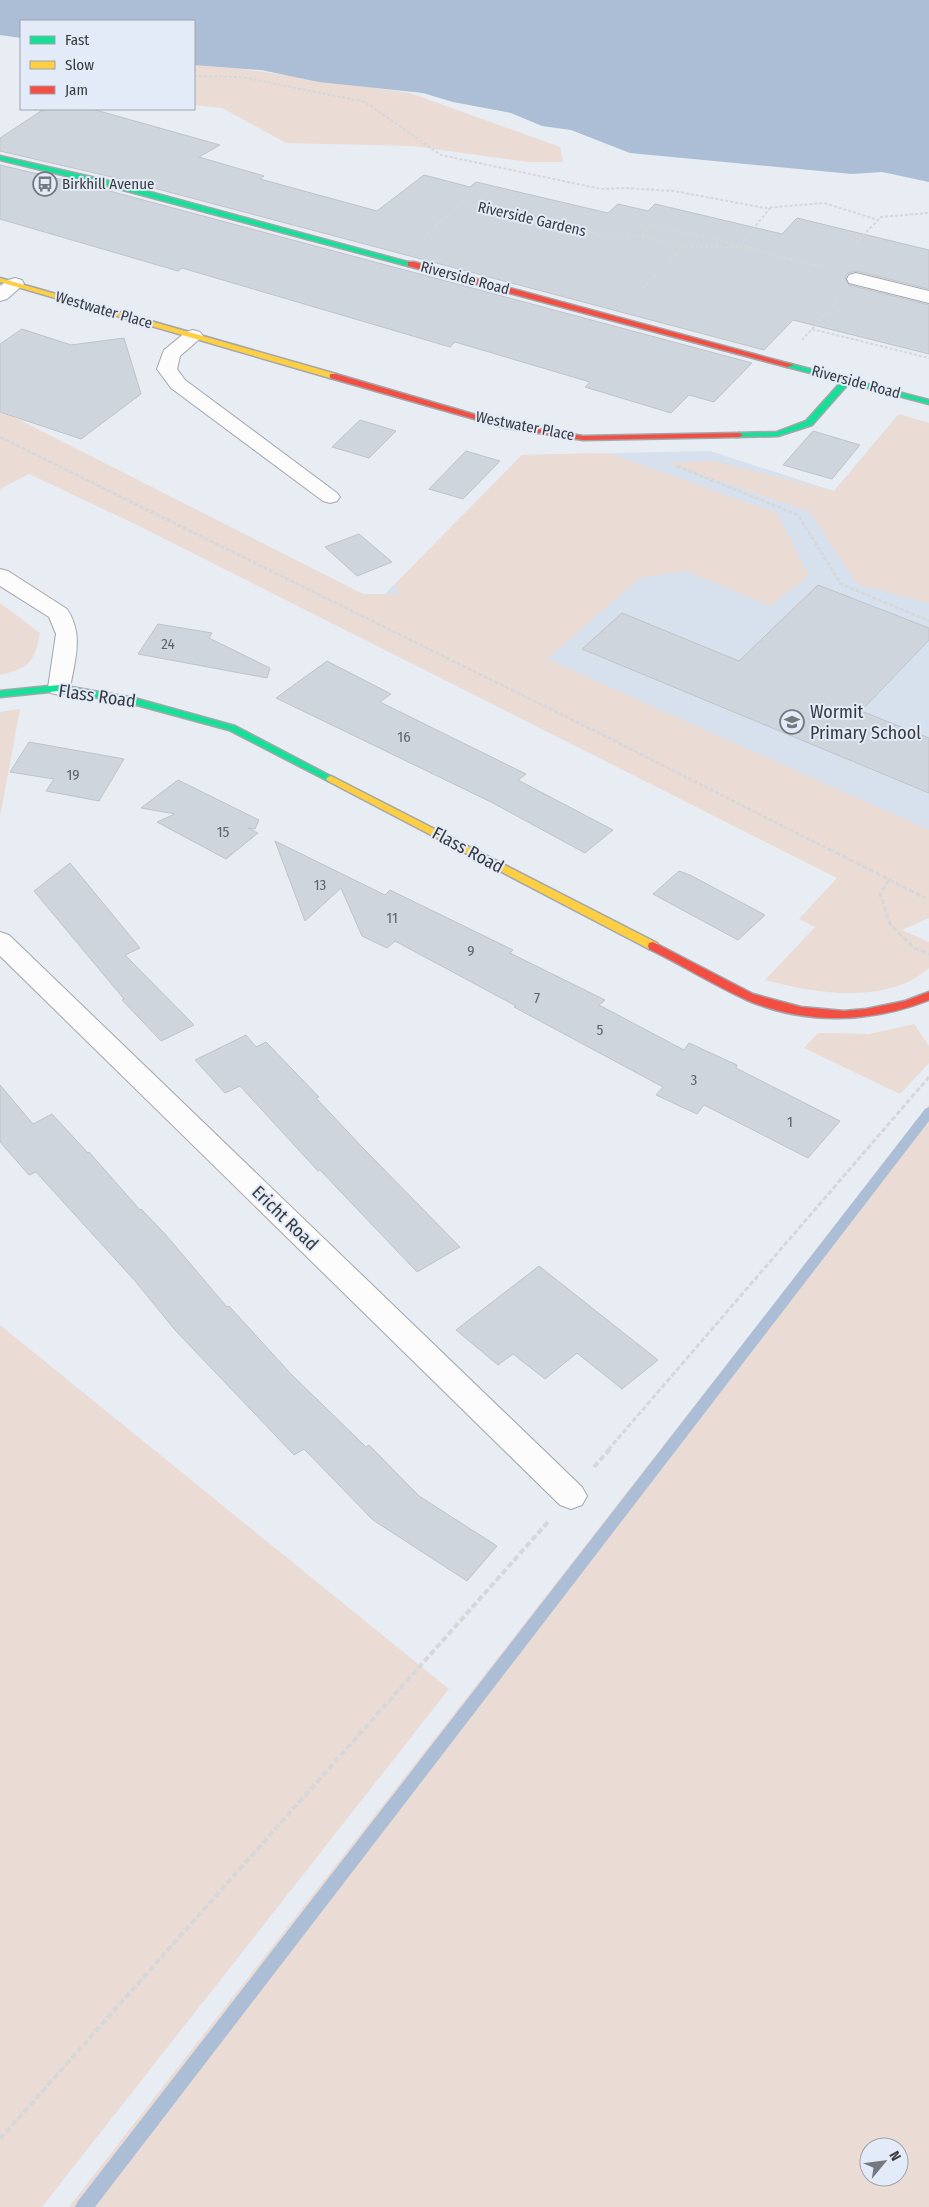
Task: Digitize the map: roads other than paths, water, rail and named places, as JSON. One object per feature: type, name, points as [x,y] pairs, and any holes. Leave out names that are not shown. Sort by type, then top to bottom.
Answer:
[{"type":"street","name":"Riverside Road","points":[[0,158],[110,184],[929,402]]},
{"type":"street","points":[[856,279],[929,297]]},
{"type":"street","name":"Westwater Place","points":[[5,287],[193,336],[506,426],[582,438],[778,434],[809,422],[848,380]]},
{"type":"street","points":[[193,336],[171,354],[167,369],[178,384],[330,497]]},
{"type":"street","points":[[0,576],[59,614],[67,634],[59,688]]},
{"type":"street","name":"Flass Road","points":[[0,694],[59,688],[134,700],[232,728],[757,1000],[808,1012],[858,1015],[904,1007],[929,996]]},
{"type":"street","name":"Ericht Road","points":[[0,941],[571,1496]]},
{"type":"water","points":[[0,0],[929,0],[929,182],[882,172],[852,174],[630,153],[571,130],[542,126],[511,113],[453,102],[423,93],[319,82],[261,70],[195,65],[195,20],[20,20],[20,38],[0,35]]},
{"type":"waterway","points":[[84,2207],[929,1112]]},
{"type":"place","name":"Birkhill Avenue","points":[[45,184]]},
{"type":"place","name":"Wormit Primary School","points":[[792,722]]}]
